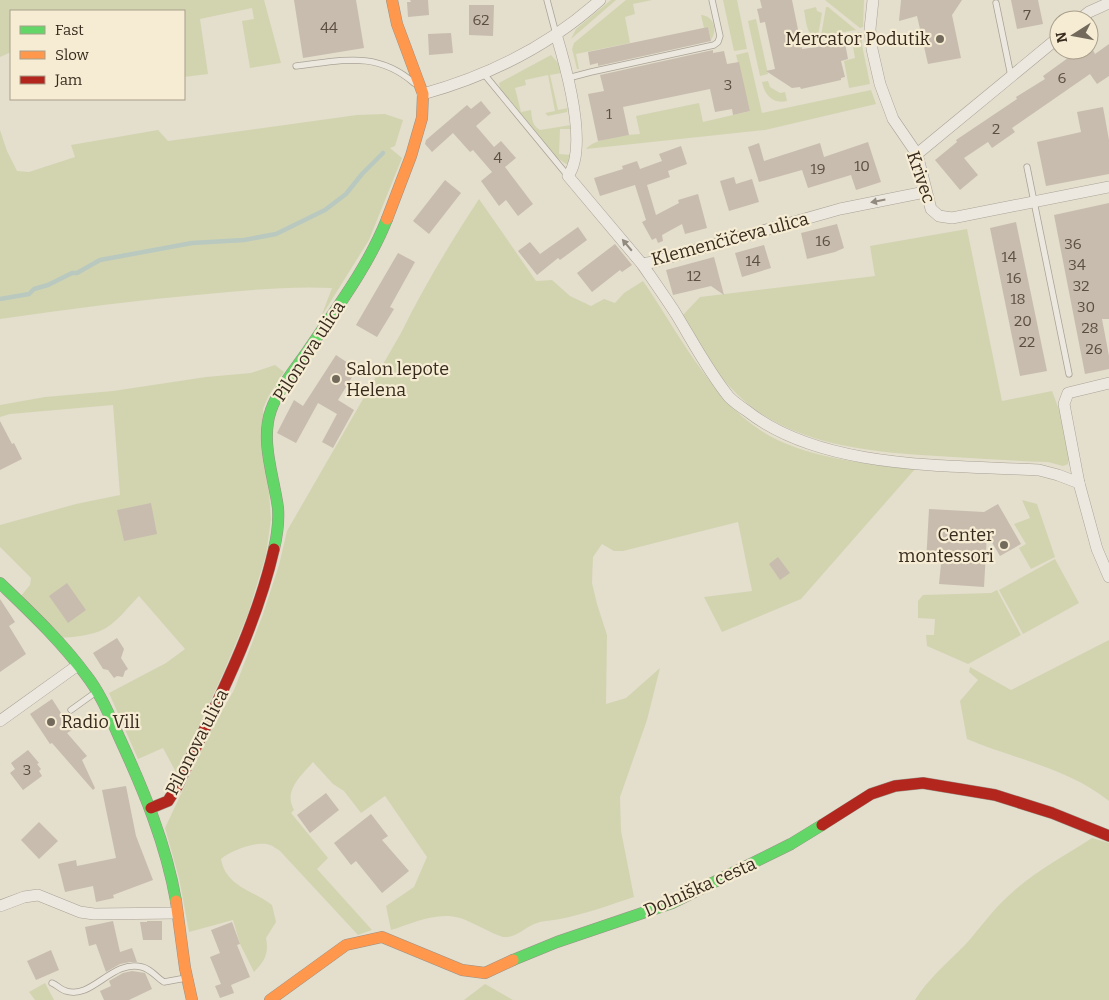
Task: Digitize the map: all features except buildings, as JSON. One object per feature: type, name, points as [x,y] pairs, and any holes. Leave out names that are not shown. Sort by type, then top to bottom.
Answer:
[{"type":"street","name":"Pilonova ulica","points":[[151,808],[166,803],[178,785],[237,659],[252,622],[267,576],[277,536],[278,510],[267,440],[268,421],[274,402],[286,381],[361,272],[378,241],[411,156],[422,118],[423,94],[404,43],[392,0]]},
{"type":"street","points":[[423,94],[484,74],[527,52],[556,34],[600,0]]},
{"type":"street","name":"Krivec","points":[[873,0],[870,28],[872,49],[880,84],[893,119],[917,154],[931,209],[939,216],[952,218],[1109,187]]},
{"type":"street","points":[[1092,10],[1106,2]]},
{"type":"street","points":[[556,34],[568,78],[576,130],[575,162],[568,176]]},
{"type":"street","points":[[917,154],[1049,45]]},
{"type":"street","name":"Klemenčičeva ulica","points":[[568,176],[642,264],[840,209],[926,192]]},
{"type":"street","points":[[642,264],[676,314],[701,358],[730,398],[760,422],[781,434],[846,454],[898,463],[1039,470],[1079,483]]},
{"type":"street","points":[[1109,383],[1074,390],[1065,397],[1064,404],[1079,483],[1097,549],[1109,577]]},
{"type":"street","points":[[0,583],[78,665],[97,690],[136,772],[151,808],[170,874],[186,978],[192,1000]]},
{"type":"street","points":[[0,721],[78,665]]},
{"type":"street","name":"Dolniška cesta","points":[[270,1000],[346,945],[382,937],[462,970],[485,973],[557,942],[672,903],[791,844],[872,794],[895,786],[923,783],[995,795],[1052,813],[1109,836]]},
{"type":"street","points":[[0,906],[24,897],[38,895],[80,912],[94,914],[177,913]]},
{"type":"lane","points":[[547,0],[556,34]]},
{"type":"lane","points":[[568,78],[714,45],[718,42],[720,36],[712,0]]},
{"type":"lane","points":[[996,3],[1011,76]]},
{"type":"lane","points":[[296,66],[366,60],[380,62],[408,77],[423,94]]},
{"type":"lane","points":[[484,74],[568,176]]},
{"type":"lane","points":[[1027,167],[1069,374]]},
{"type":"lane","points":[[72,710],[97,690]]},
{"type":"lane","points":[[52,983],[66,992],[77,994],[85,992],[111,973],[133,966],[143,967],[164,982],[186,978]]},
{"type":"green space","points":[[0,0],[264,0],[281,63],[250,68],[242,21],[254,19],[252,8],[200,19],[208,74],[185,77],[185,10],[10,10],[10,52],[0,57]]},
{"type":"green space","points":[[611,0],[616,0],[571,39],[576,29]]},
{"type":"green space","points":[[626,0],[652,0],[633,4],[635,14],[625,17],[630,43],[576,54],[579,69],[577,69],[572,49],[574,43]]},
{"type":"green space","points":[[723,0],[737,0],[747,49],[734,51]]},
{"type":"green space","points":[[825,0],[864,0],[863,27],[860,28]]},
{"type":"green space","points":[[816,7],[817,11],[822,13],[818,36],[814,36],[809,31],[804,10]]},
{"type":"green space","points":[[826,7],[828,7],[856,30],[821,36]]},
{"type":"green space","points":[[701,15],[709,18],[714,24],[711,40],[708,27],[704,28]]},
{"type":"green space","points":[[756,19],[768,74],[760,76],[748,21]]},
{"type":"green space","points":[[862,32],[862,45],[870,84],[849,88],[844,61],[855,58],[852,41],[846,41],[845,35]]},
{"type":"green space","points":[[748,52],[762,113],[871,90],[876,104],[765,130],[586,149],[590,145],[603,140],[640,134],[636,116],[699,103],[703,122],[750,111],[736,55]]},
{"type":"green space","points":[[551,55],[558,63],[561,73],[550,75],[558,110],[568,108],[567,112],[548,116],[545,113],[555,111],[548,75],[525,80],[526,85],[515,88],[521,112],[531,110],[533,122],[540,130],[571,125],[573,129],[560,129],[559,154],[571,155],[569,163],[566,164],[556,157],[500,88],[499,83]]},
{"type":"green space","points":[[768,81],[770,87],[780,93],[785,92],[787,101],[782,102],[770,98],[762,82]]},
{"type":"green space","points":[[385,114],[403,120],[395,146],[390,148],[402,158],[369,240],[321,317],[332,288],[270,289],[181,296],[0,319],[0,130],[7,151],[17,171],[29,172],[75,157],[71,145],[158,130],[168,141],[357,115]]},
{"type":"green space","points":[[479,199],[536,281],[552,280],[570,296],[591,306],[604,299],[615,303],[624,293],[643,281],[710,381],[742,416],[760,430],[794,447],[814,453],[856,462],[915,469],[801,599],[722,632],[704,597],[752,591],[738,522],[623,551],[614,551],[602,544],[593,557],[592,583],[607,635],[606,704],[626,698],[660,668],[647,720],[620,797],[621,831],[634,897],[579,915],[540,922],[508,937],[492,933],[466,920],[451,916],[425,919],[391,930],[386,906],[414,887],[427,857],[385,796],[361,813],[344,791],[333,784],[313,762],[299,778],[292,790],[291,803],[294,810],[291,813],[328,858],[317,869],[372,930],[358,935],[280,851],[265,844],[244,847],[221,859],[224,868],[234,882],[272,905],[276,922],[266,938],[267,948],[265,956],[254,972],[240,944],[233,920],[189,932],[179,878],[165,828],[210,732],[234,690],[262,617],[279,565],[287,531],[401,333],[428,281]]},
{"type":"green space","points":[[967,229],[1002,401],[1052,391],[1069,446],[1068,464],[1063,466],[1048,462],[894,453],[834,443],[805,435],[778,424],[753,408],[731,388],[711,363],[682,316],[700,297],[875,276],[870,246]]},
{"type":"green space","points":[[275,365],[284,372],[268,397],[263,409],[271,519],[266,555],[248,614],[177,774],[163,748],[138,759],[109,693],[166,663],[185,649],[139,596],[106,628],[95,633],[60,638],[20,597],[30,585],[31,578],[0,547],[0,525],[76,504],[120,495],[113,405],[10,414],[0,417],[0,405],[45,397],[113,391],[206,377],[251,373]]},
{"type":"green space","points":[[1022,500],[1037,504],[1055,557],[1031,569],[1019,548],[1026,544],[1014,524],[1030,518]]},
{"type":"green space","points":[[1055,559],[1079,603],[1023,634],[999,590]]},
{"type":"green space","points":[[997,590],[1021,635],[968,664],[927,646],[926,635],[934,635],[935,619],[918,618],[918,601],[923,595],[991,593]]},
{"type":"green space","points":[[1109,640],[1109,801],[1076,780],[1058,772],[967,739],[960,701],[978,680],[969,672],[970,667],[1011,690]]},
{"type":"green space","points":[[1092,838],[1109,843],[1109,1000],[915,1000],[932,978],[964,946],[1012,892],[1045,867]]},
{"type":"green space","points":[[45,983],[54,1000],[35,1000],[29,992]]},
{"type":"green space","points":[[485,984],[513,1000],[464,1000]]},
{"type":"waterway","points":[[0,299],[29,294],[34,289],[48,285],[72,273],[77,273],[100,260],[192,243],[244,240],[276,234],[325,210],[346,194],[362,174],[383,153]]},
{"type":"traffic: fast","points":[[274,549],[278,528],[278,508],[267,446],[268,422],[271,410],[287,380],[361,271],[387,219]]},
{"type":"traffic: fast","points":[[0,583],[66,650],[101,698],[146,798],[160,838],[176,901]]},
{"type":"traffic: fast","points":[[513,960],[557,942],[672,903],[791,844],[822,825]]},
{"type":"traffic: slow","points":[[387,219],[411,156],[422,118],[423,94],[397,24],[392,0]]},
{"type":"traffic: slow","points":[[176,901],[185,968],[192,1000]]},
{"type":"traffic: slow","points":[[270,1000],[346,945],[382,937],[462,970],[485,973],[513,960]]},
{"type":"traffic: jam","points":[[151,808],[168,801],[178,785],[206,727],[245,640],[266,580],[274,549]]},
{"type":"traffic: jam","points":[[822,825],[871,794],[895,786],[923,783],[995,795],[1052,813],[1109,836]]},
{"type":"place","name":"Mercator Podutik","points":[[940,39]]},
{"type":"place","name":"Salon lepote Helena","points":[[336,379]]},
{"type":"place","name":"Center montessori","points":[[1004,545]]},
{"type":"place","name":"Radio Vili","points":[[51,722]]}]
